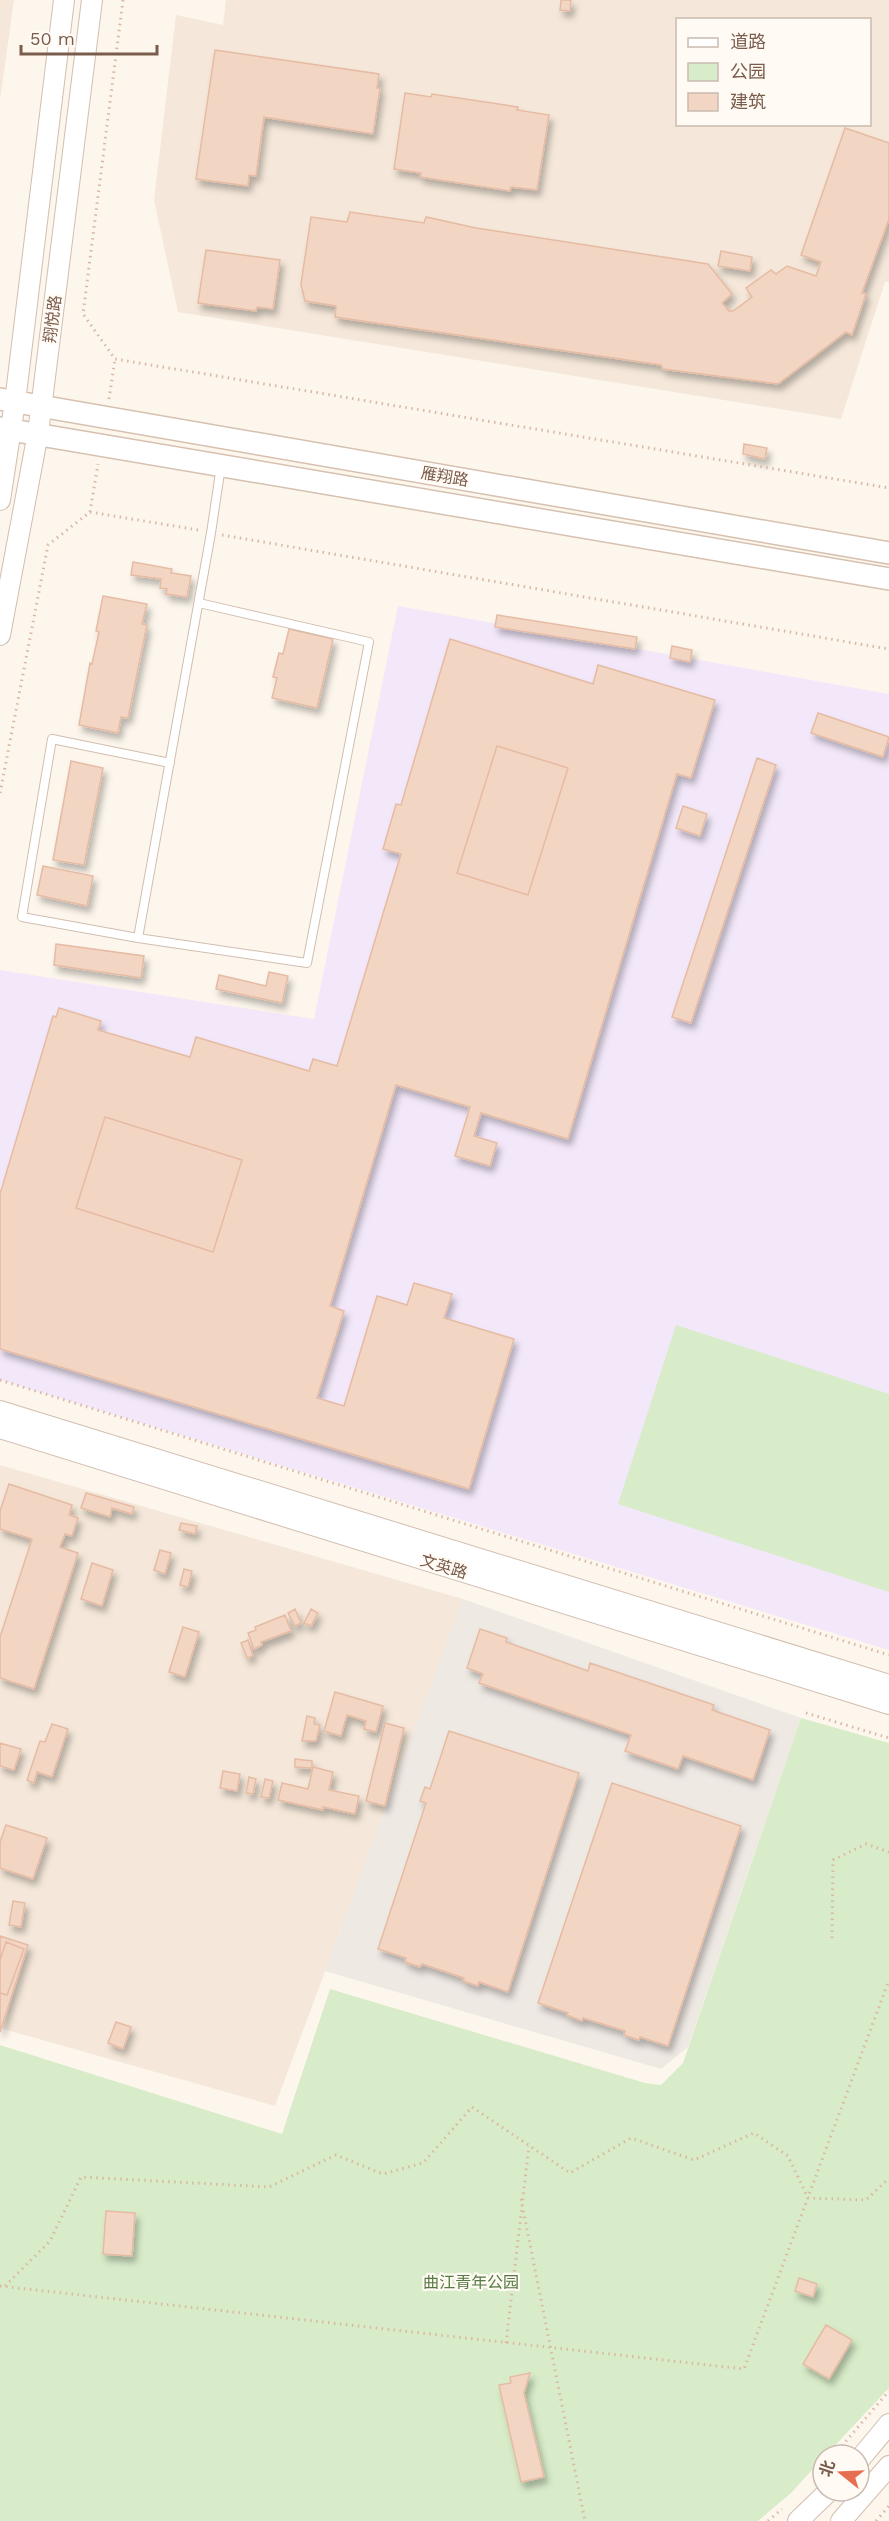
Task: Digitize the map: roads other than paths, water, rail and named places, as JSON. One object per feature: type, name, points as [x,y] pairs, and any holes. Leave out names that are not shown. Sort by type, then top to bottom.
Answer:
[{"type":"main road","name":"雁翔路","points":[[8,400],[889,554]]},
{"type":"main road","name":"雁翔路","points":[[6,429],[889,579]]},
{"type":"street","name":"翔悦路","points":[[0,500],[8,400],[64,0]]},
{"type":"street","name":"翔悦路","points":[[0,635],[38,433],[92,0]]},
{"type":"street","name":"文英路","points":[[0,1411],[889,1685]]},
{"type":"street","name":"文英路","points":[[0,1428],[889,1704]]},
{"type":"street","points":[[871,2446],[889,2424]]},
{"type":"street","points":[[841,2521],[889,2466]]},
{"type":"street","points":[[798,2521],[817,2503]]},
{"type":"lane","points":[[138,938],[199,603],[221,464]]},
{"type":"lane","points":[[170,763],[52,739],[22,918],[307,963],[369,642],[199,603]]},
{"type":"park label","name":"曲江青年公园","points":[[471,2282]]}]
